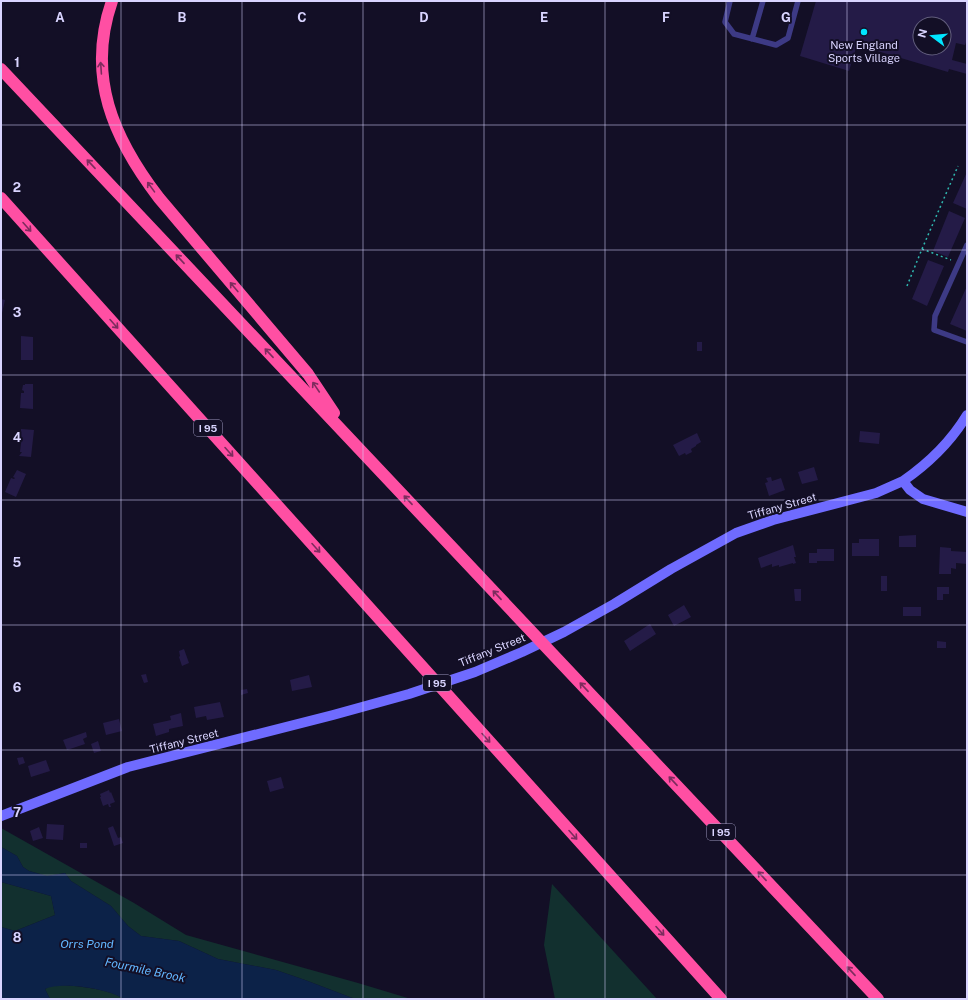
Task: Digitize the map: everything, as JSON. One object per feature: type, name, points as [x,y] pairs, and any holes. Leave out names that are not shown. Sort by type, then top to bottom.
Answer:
[{"type":"highway","points":[[112,1],[102,38],[102,75],[110,111],[116,128],[130,156],[164,205],[308,374],[354,443]]},
{"type":"highway","name":"I 95","points":[[1,69],[878,999]]},
{"type":"highway","name":"I 95","points":[[1,198],[721,999]]},
{"type":"street","name":"Tiffany Street","points":[[1,816],[128,767],[410,694],[475,672],[564,632],[614,604],[671,568],[736,533],[773,520],[876,493],[903,481],[940,452],[957,432],[967,416]]},
{"type":"street","points":[[903,481],[910,490],[923,498],[967,512]]},
{"type":"lane","points":[[730,1],[725,22],[734,34],[776,45],[788,38],[798,1]]},
{"type":"lane","points":[[752,39],[763,1]]},
{"type":"lane","points":[[967,245],[935,316],[934,330],[967,342]]},
{"type":"path","points":[[907,286],[958,166]]},
{"type":"path","points":[[922,249],[959,263]]},
{"type":"green space","points":[[1,828],[134,903],[186,935],[411,999],[355,999],[276,970],[218,959],[179,941],[141,936],[128,926],[111,906],[71,881],[65,873],[47,876],[29,871],[23,867],[17,856],[1,847]]},
{"type":"green space","points":[[1,882],[51,896],[55,915],[15,931],[1,927]]},
{"type":"green space","points":[[552,884],[657,999],[555,999],[544,945]]},
{"type":"green space","points":[[52,985],[99,990],[109,992],[124,999],[50,999],[45,989]]},
{"type":"water","name":"Orrs Pond","points":[[1,847],[17,856],[23,867],[29,871],[47,876],[65,873],[71,881],[111,906],[128,926],[141,936],[179,941],[218,959],[276,970],[355,999],[124,999],[117,995],[97,989],[62,986],[45,989],[50,999],[1,999],[1,927],[15,931],[55,915],[51,896],[1,882]]},
{"type":"building","name":"New England Sports Village","points":[[816,1],[967,1],[967,40],[965,45],[956,43],[952,60],[967,64],[967,74],[949,69],[948,72],[857,45],[849,71],[800,56]]},
{"type":"building","points":[[967,172],[967,209],[953,203]]},
{"type":"building","points":[[949,211],[965,218],[948,257],[933,251]]},
{"type":"building","points":[[928,260],[944,266],[927,306],[912,299]]},
{"type":"building","points":[[967,286],[967,331],[950,324]]},
{"type":"building","points":[[1,299],[5,300],[2,313],[1,312]]},
{"type":"building","points":[[21,336],[33,337],[33,360],[21,360]]},
{"type":"building","points":[[697,342],[702,342],[702,351],[697,351]]},
{"type":"building","points":[[33,384],[33,409],[20,408],[21,393],[24,393],[22,390],[23,385]]},
{"type":"building","points":[[21,429],[34,430],[31,457],[19,456],[22,452],[20,452]]},
{"type":"building","points":[[860,431],[880,433],[879,444],[859,442]]},
{"type":"building","points":[[697,433],[701,442],[691,449],[692,452],[679,456],[673,445]]},
{"type":"building","points":[[814,467],[818,480],[802,484],[798,472]]},
{"type":"building","points":[[17,470],[26,474],[16,497],[5,492],[11,478],[15,478],[13,477]]},
{"type":"building","points":[[771,477],[772,481],[781,478],[785,490],[769,496],[765,483],[768,482],[766,478]]},
{"type":"building","points":[[916,535],[916,547],[899,547],[899,536]]},
{"type":"building","points":[[859,539],[879,539],[879,556],[852,556],[852,543],[859,543]]},
{"type":"building","points":[[793,545],[796,563],[779,567],[779,565],[772,567],[772,564],[761,568],[758,558]]},
{"type":"building","points":[[940,547],[951,548],[951,551],[967,552],[967,564],[956,563],[956,569],[951,568],[951,574],[939,574]]},
{"type":"building","points":[[817,549],[834,549],[834,561],[817,561],[817,563],[809,563],[809,553],[817,553]]},
{"type":"building","points":[[881,576],[887,576],[887,591],[881,591]]},
{"type":"building","points":[[937,587],[949,587],[949,594],[943,594],[943,600],[937,600]]},
{"type":"building","points":[[794,589],[801,589],[801,601],[795,601]]},
{"type":"building","points":[[684,605],[691,617],[674,626],[668,615]]},
{"type":"building","points":[[903,607],[921,607],[921,616],[903,616]]},
{"type":"building","points":[[650,624],[656,634],[630,651],[624,641]]},
{"type":"building","points":[[937,641],[946,642],[946,648],[937,648]]},
{"type":"building","points":[[184,649],[189,663],[182,666],[179,651]]},
{"type":"building","points":[[146,674],[148,682],[144,683],[141,675]]},
{"type":"building","points":[[309,675],[312,687],[292,691],[290,680]]},
{"type":"building","points":[[247,689],[248,693],[241,695],[241,690]]},
{"type":"building","points":[[220,702],[224,717],[207,720],[206,716],[196,718],[194,707]]},
{"type":"building","points":[[181,713],[183,726],[169,729],[169,732],[156,736],[153,724],[171,720],[170,716]]},
{"type":"building","points":[[119,719],[122,731],[106,735],[103,723]]},
{"type":"building","points":[[86,732],[87,737],[83,739],[85,744],[67,750],[63,740]]},
{"type":"building","points":[[98,741],[101,751],[94,753],[91,744]]},
{"type":"building","points":[[23,757],[25,763],[19,765],[17,758]]},
{"type":"building","points":[[46,760],[50,771],[31,777],[28,766]]},
{"type":"building","points":[[281,777],[284,788],[270,792],[267,781]]},
{"type":"building","points":[[109,790],[115,802],[110,804],[111,807],[109,807],[108,804],[103,806],[100,797],[100,794]]},
{"type":"building","points":[[47,824],[64,825],[63,840],[46,839]]},
{"type":"building","points":[[113,826],[118,838],[121,837],[123,843],[114,846],[108,828]]},
{"type":"building","points":[[39,827],[43,838],[33,841],[30,831]]},
{"type":"building","points":[[80,843],[87,843],[87,848],[80,848]]},
{"type":"place","name":"New England Sports Village","points":[[864,32]]},
{"type":"water label","name":"Fourmile Brook","points":[[145,970]]}]
